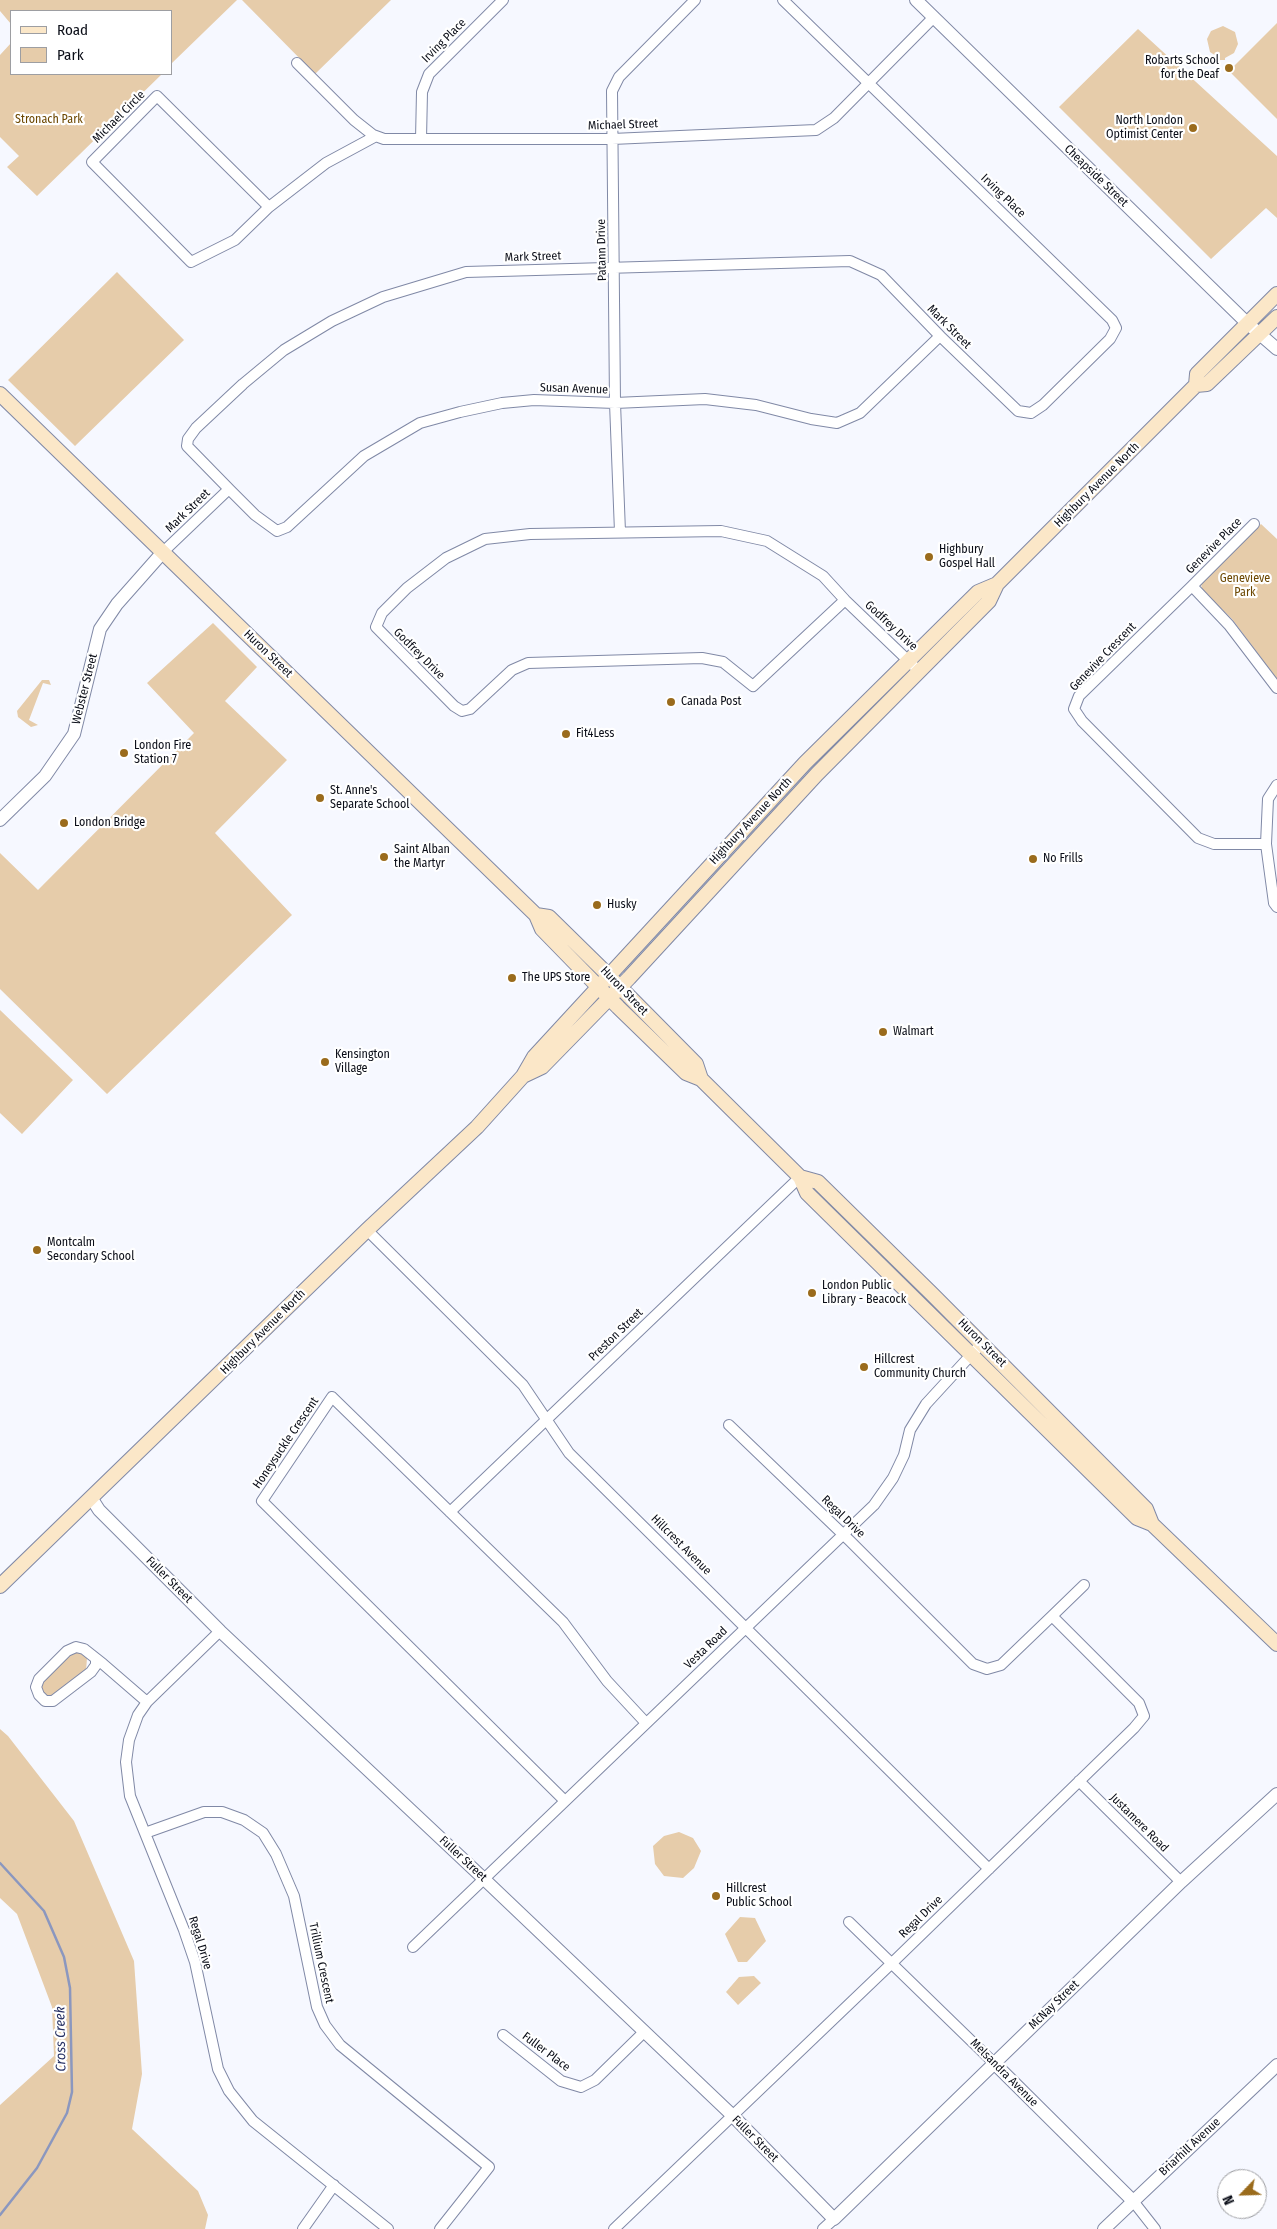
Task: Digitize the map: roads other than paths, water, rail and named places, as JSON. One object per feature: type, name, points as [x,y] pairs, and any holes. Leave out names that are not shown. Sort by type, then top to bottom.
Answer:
[{"type":"main road","name":"Highbury Avenue North","points":[[1196,385],[1197,374],[1277,294]]},
{"type":"main road","name":"Highbury Avenue North","points":[[1,1583],[92,1498],[367,1230],[477,1126],[523,1076],[534,1057],[604,993],[620,988],[817,774],[978,592],[997,584],[1196,385],[1207,384],[1277,317]]},
{"type":"main road","name":"Huron Street","points":[[0,394],[536,915],[542,930],[604,993],[686,1073],[701,1079],[800,1177],[807,1193],[1137,1518],[1152,1524],[1277,1644]]},
{"type":"main road","name":"Highbury Avenue North","points":[[604,993],[609,976],[805,762],[914,666]]},
{"type":"main road","name":"Huron Street","points":[[536,915],[549,917],[609,976],[696,1064],[701,1079]]},
{"type":"main road","name":"Huron Street","points":[[800,1177],[818,1182],[982,1343],[1146,1509],[1152,1524]]},
{"type":"street","name":"Irving Place","points":[[421,139],[422,92],[429,74],[503,0]]},
{"type":"street","name":"Patann Drive","points":[[620,532],[616,403],[612,91],[619,77],[695,0]]},
{"type":"street","name":"Irving Place","points":[[784,0],[1112,320],[1116,328],[1110,339],[1043,405],[1031,413]]},
{"type":"street","name":"Cheapside Street","points":[[916,0],[1247,323],[1277,349]]},
{"type":"street","name":"Michael Street","points":[[376,136],[421,139],[612,139],[816,130],[834,118],[934,17]]},
{"type":"street","points":[[297,63],[354,120],[376,136]]},
{"type":"street","name":"Michael Circle","points":[[270,207],[157,96],[92,162],[191,262],[235,240],[270,207],[326,164],[376,136]]},
{"type":"street","name":"Mark Street","points":[[163,552],[229,489],[187,446],[188,439],[196,428],[284,350],[332,321],[383,297],[466,272],[850,261],[880,275],[1018,411],[1031,413]]},
{"type":"street","name":"Susan Avenue","points":[[229,489],[255,515],[277,531],[287,527],[364,456],[420,423],[502,403],[534,400],[616,403],[705,399],[756,405],[811,419],[838,423],[860,413],[940,336]]},
{"type":"street","name":"Genevive Place","points":[[1192,586],[1254,524]]},
{"type":"street","name":"Godfrey Drive","points":[[845,600],[753,686],[723,662],[702,658],[528,663],[512,670],[470,709],[462,711],[454,706],[376,627],[382,612],[407,588],[446,558],[485,539],[530,534],[721,531],[767,541],[823,576],[845,600],[914,666]]},
{"type":"street","name":"Webster Street","points":[[0,820],[45,776],[74,734],[100,629],[118,604],[163,552]]},
{"type":"street","points":[[1192,586],[1228,625],[1277,688]]},
{"type":"street","name":"Genevive Crescent","points":[[1192,586],[1078,696],[1074,709],[1082,721],[1198,838],[1214,844],[1266,844]]},
{"type":"street","points":[[1277,785],[1268,799],[1266,844],[1274,903],[1277,907]]},
{"type":"street","name":"Preston Street","points":[[450,1512],[800,1177]]},
{"type":"street","name":"Hillcrest Avenue","points":[[367,1230],[523,1385],[569,1453],[989,1869]]},
{"type":"street","name":"Vesta Road","points":[[413,1947],[878,1498],[893,1478],[904,1455],[910,1430],[926,1404],[982,1343]]},
{"type":"street","name":"Honeysuckle Crescent","points":[[564,1801],[262,1501],[332,1397],[563,1622],[607,1681],[646,1723]]},
{"type":"street","name":"Regal Drive","points":[[729,1425],[973,1664],[987,1669],[1001,1665],[1084,1586]]},
{"type":"street","name":"Fuller Street","points":[[92,1498],[99,1510],[220,1631],[733,2116],[834,2219]]},
{"type":"street","name":"Regal Drive","points":[[614,2229],[891,1964],[1144,1716],[1139,1703],[1052,1616]]},
{"type":"street","name":"Regal Drive","points":[[220,1631],[147,1702],[138,1715],[129,1740],[126,1762],[130,1796],[195,1962],[218,2069],[229,2091],[253,2121],[388,2229]]},
{"type":"street","points":[[96,1659],[96,1665],[91,1672],[53,1701],[45,1701],[39,1695],[36,1687],[39,1679],[72,1648],[84,1648],[147,1702]]},
{"type":"street","name":"Justamere Road","points":[[1079,1781],[1181,1882]]},
{"type":"street","name":"McNay Street","points":[[834,2219],[1181,1882],[1277,1794]]},
{"type":"street","name":"Trillium Crescent","points":[[146,1833],[204,1812],[222,1812],[244,1820],[263,1833],[276,1854],[294,1896],[317,2007],[325,2025],[340,2045],[489,2167],[440,2229]]},
{"type":"street","name":"Melsandra Avenue","points":[[849,1922],[1132,2201],[1155,2229]]},
{"type":"street","name":"Fuller Place","points":[[503,2035],[561,2081],[581,2087],[595,2080],[644,2032]]},
{"type":"street","name":"Briarhill Avenue","points":[[1104,2229],[1277,2065]]},
{"type":"street","points":[[303,2229],[334,2185]]},
{"type":"street","points":[[823,2229],[834,2219]]},
{"type":"waterway","name":"Cross Creek","points":[[0,1863],[44,1911],[64,1957],[70,1988],[72,2092],[67,2113],[37,2168],[0,2215]]},
{"type":"place","name":"Robarts School for the Deaf","points":[[1229,68]]},
{"type":"place","name":"North London Optimist Center","points":[[1193,128]]},
{"type":"place","name":"Highbury Gospel Hall","points":[[929,557]]},
{"type":"place","name":"Canada Post","points":[[671,702]]},
{"type":"place","name":"Fit4Less","points":[[566,734]]},
{"type":"place","name":"London Fire Station 7","points":[[124,753]]},
{"type":"place","name":"St. Anne's Separate School","points":[[320,798]]},
{"type":"place","name":"London Bridge","points":[[64,823]]},
{"type":"place","name":"Saint Alban the Martyr","points":[[384,857]]},
{"type":"place","name":"No Frills","points":[[1033,859]]},
{"type":"place","name":"Husky","points":[[597,905]]},
{"type":"place","name":"The UPS Store","points":[[512,978]]},
{"type":"place","name":"Walmart","points":[[883,1032]]},
{"type":"place","name":"Kensington Village","points":[[325,1062]]},
{"type":"place","name":"Montcalm Secondary School","points":[[37,1250]]},
{"type":"place","name":"London Public Library - Beacock","points":[[812,1293]]},
{"type":"place","name":"Hillcrest Community Church","points":[[864,1367]]},
{"type":"place","name":"Hillcrest Public School","points":[[716,1896]]},
{"type":"park label","name":"Stronach Park","points":[[49,120]]},
{"type":"park label","name":"Genevieve Park","points":[[1245,586]]}]
